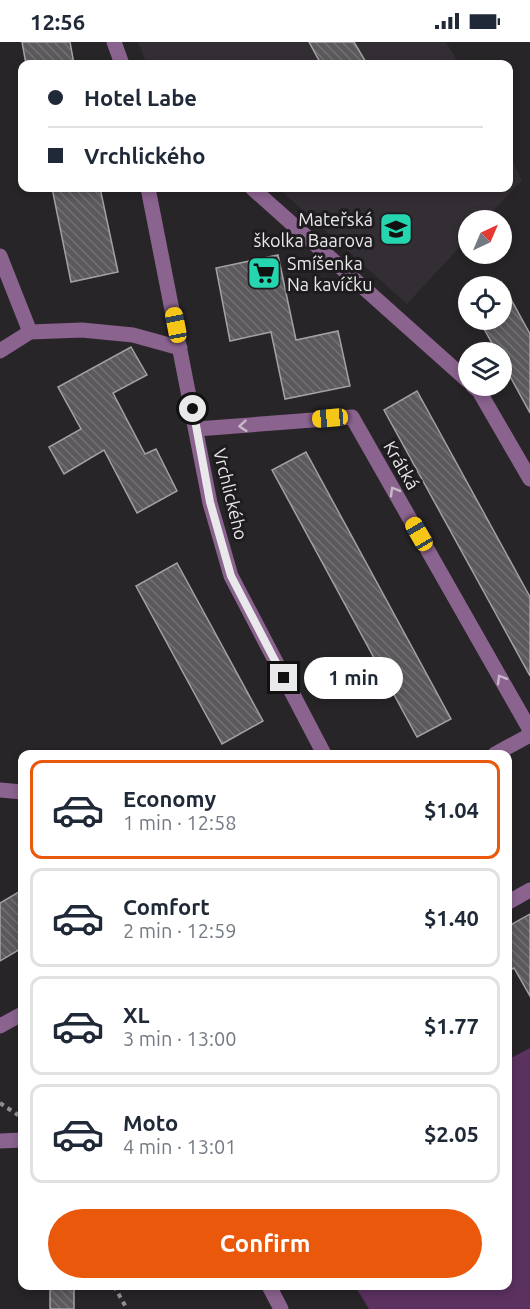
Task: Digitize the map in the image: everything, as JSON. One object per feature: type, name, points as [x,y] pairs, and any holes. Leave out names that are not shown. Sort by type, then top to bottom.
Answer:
[{"type":"street","points":[[114,42],[121,60]]},
{"type":"street","name":"Vrchlického","points":[[149,192],[210,502],[231,576],[322,750]]},
{"type":"street","points":[[256,192],[458,372]]},
{"type":"street","points":[[0,255],[30,332]]},
{"type":"street","points":[[0,351],[30,332],[82,330],[133,334],[180,348]]},
{"type":"street","points":[[482,396],[530,479]]},
{"type":"street","name":"Krátká","points":[[197,429],[352,417],[530,730]]},
{"type":"street","points":[[502,750],[530,735]]},
{"type":"street","points":[[0,790],[18,792]]},
{"type":"street","points":[[512,900],[530,890]]},
{"type":"street","points":[[0,1026],[18,1016]]},
{"type":"street","points":[[0,1140],[18,1140]]},
{"type":"street","points":[[271,1290],[281,1309]]},
{"type":"path","points":[[0,1103],[18,1115]]},
{"type":"path","points":[[116,1290],[128,1309]]},
{"type":"shaded area","points":[[138,42],[446,42],[457,60],[145,60]]},
{"type":"shaded area","name":"Mateřská školka Baarova","points":[[513,163],[522,180],[513,190]]},
{"type":"shaded area","name":"Mateřská školka Baarova","points":[[282,192],[511,192],[494,210],[458,210],[458,249],[407,304]]},
{"type":"shaded area","points":[[530,1048],[530,1309],[369,1309],[357,1290],[512,1290],[512,1057]]},
{"type":"building","points":[[22,42],[70,42],[73,60],[25,60]]},
{"type":"building","points":[[309,42],[354,42],[365,60],[319,60]]},
{"type":"building","points":[[53,192],[101,192],[118,272],[71,282]]},
{"type":"building","points":[[278,255],[296,340],[338,331],[350,386],[285,399],[271,332],[230,341],[216,268]]},
{"type":"building","points":[[512,301],[530,334],[530,413],[512,380],[512,342],[491,342],[485,330],[512,330]]},
{"type":"building","points":[[131,347],[147,375],[113,393],[145,454],[156,449],[177,491],[137,513],[104,450],[64,474],[49,447],[81,429],[58,387]]},
{"type":"building","points":[[417,391],[530,597],[530,676],[384,410]]},
{"type":"building","points":[[306,452],[451,719],[417,737],[272,470]]},
{"type":"building","points":[[177,563],[263,721],[222,744],[136,586]]},
{"type":"building","points":[[18,892],[18,950],[0,961],[0,903]]},
{"type":"building","points":[[530,914],[530,996],[514,968],[512,969],[512,924]]},
{"type":"building","points":[[50,1290],[74,1290],[74,1309],[50,1309]]},
{"type":"place","name":"Mateřská školka Baarova","points":[[396,229]]},
{"type":"place","name":"Smíšenka Na kavíčku","points":[[264,273]]},
{"type":"route","points":[[193,409],[210,502],[231,576],[284,678]]}]
